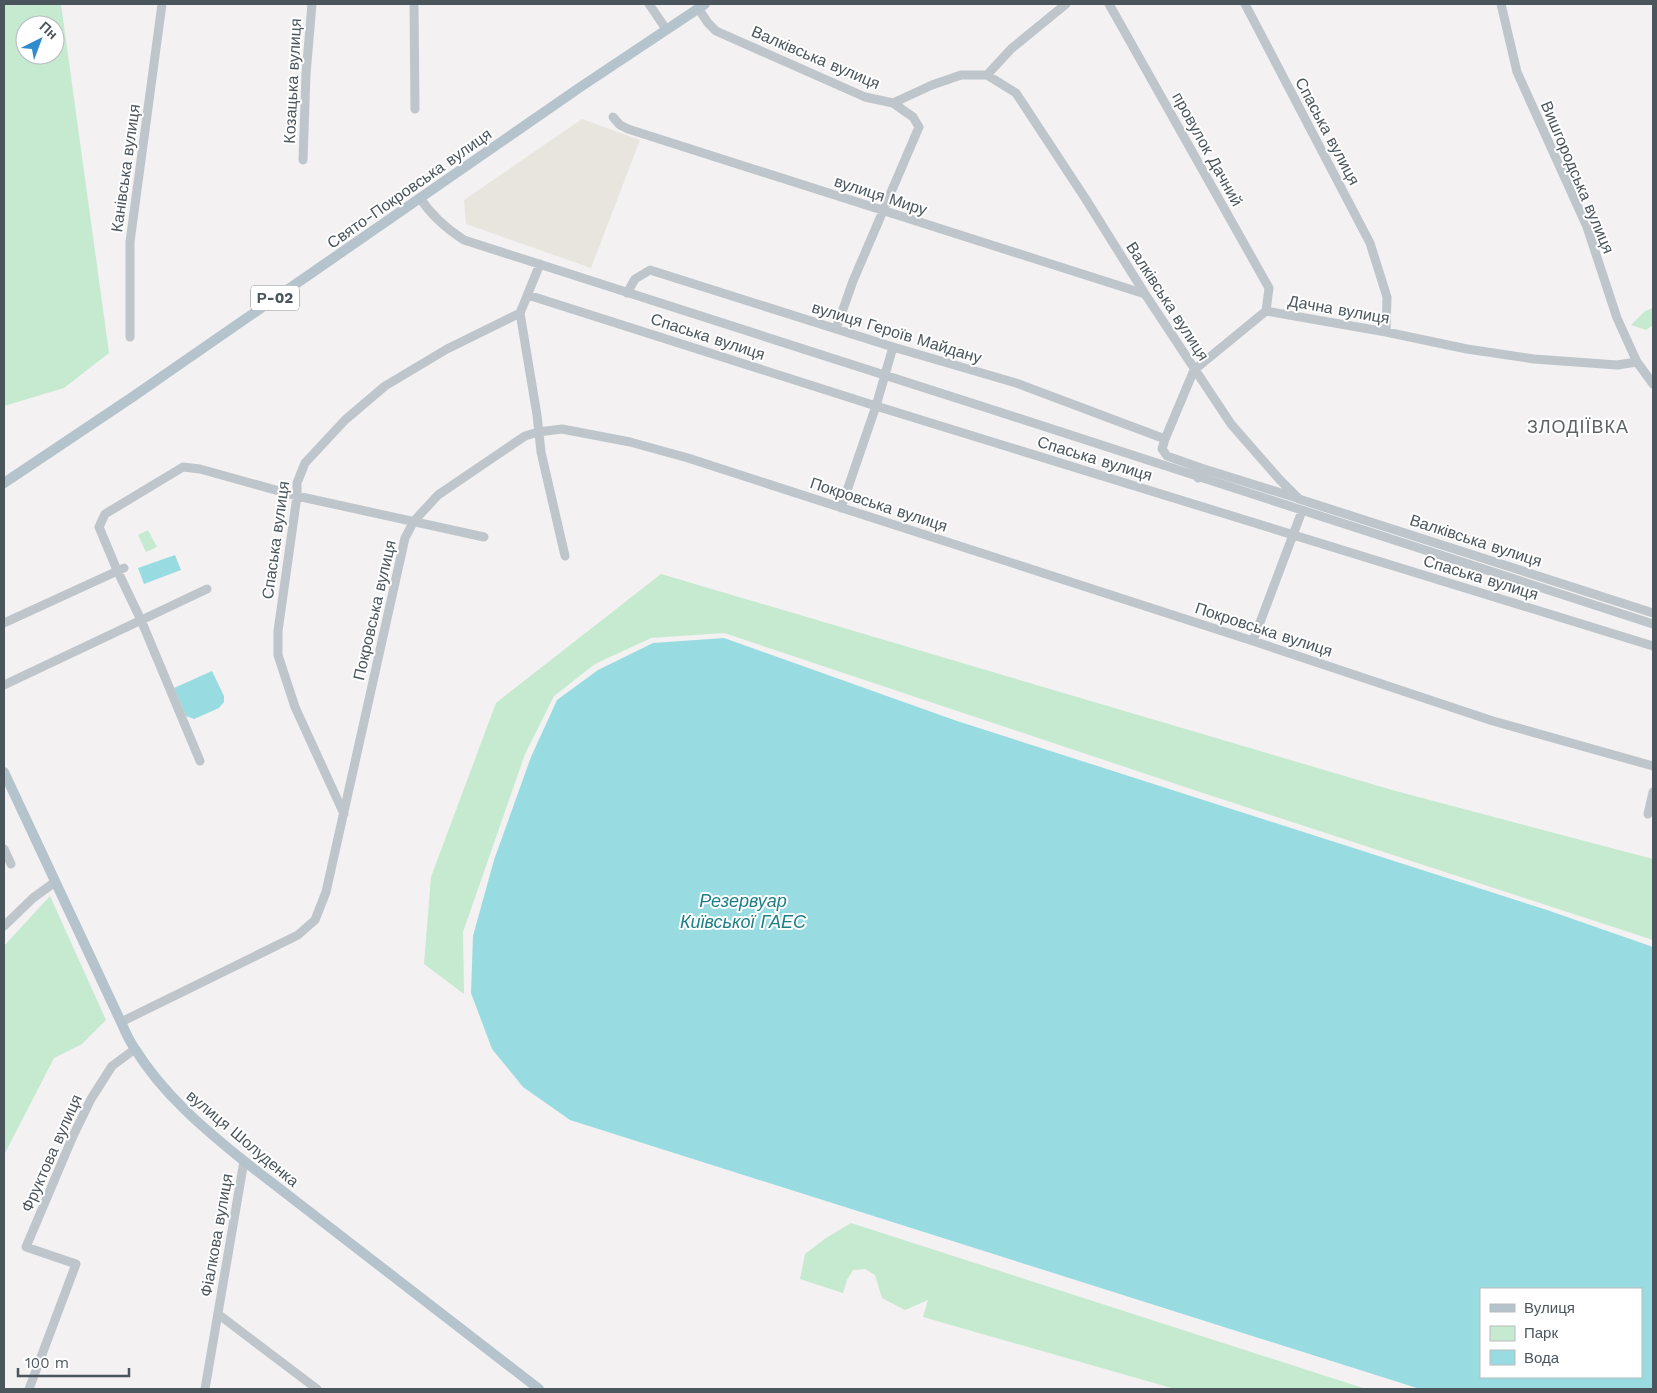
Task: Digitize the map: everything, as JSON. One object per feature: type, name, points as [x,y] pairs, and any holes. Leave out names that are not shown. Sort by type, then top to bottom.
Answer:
[{"type":"main road","name":"Свято-Покровська вулиця","points":[[4,483],[702,6]]},
{"type":"main road","name":"вулиця Шолуденка","points":[[4,772],[120,1022],[135,1049],[175,1101],[244,1161],[539,1389]]},
{"type":"street","name":"Канівська вулиця","points":[[130,337],[130,242],[162,4]]},
{"type":"street","name":"Козацька вулиця","points":[[303,160],[306,74],[312,4]]},
{"type":"street","points":[[414,4],[415,109]]},
{"type":"street","points":[[649,4],[666,30]]},
{"type":"street","points":[[988,75],[1011,49],[1066,4]]},
{"type":"street","name":"провулок Дачний","points":[[1109,4],[1269,288],[1266,311]]},
{"type":"street","name":"Спаська вулиця","points":[[1245,4],[1370,243],[1387,297],[1386,332]]},
{"type":"street","name":"Вишгородська вулиця","points":[[1501,4],[1516,72],[1587,227],[1617,318],[1637,362],[1653,384]]},
{"type":"street","name":"Валківська вулиця","points":[[702,6],[708,23],[730,38],[865,98],[893,103],[932,85],[961,76],[988,75],[1016,93],[1194,370],[1231,424],[1299,499],[1653,613]]},
{"type":"street","points":[[836,329],[853,281],[919,127],[913,117],[893,103]]},
{"type":"street","name":"вулиця Миру","points":[[613,117],[620,126],[628,129],[1145,294]]},
{"type":"street","name":"Спаська вулиця","points":[[420,198],[453,233],[464,240],[1653,624]]},
{"type":"street","points":[[540,264],[520,313],[537,414],[541,452],[565,556]]},
{"type":"street","name":"вулиця Героїв Майдану","points":[[627,293],[635,279],[650,270],[893,347],[1016,383],[1165,439]]},
{"type":"street","name":"Спаська вулиця","points":[[528,295],[876,406],[1653,646]]},
{"type":"street","name":"Дачна вулиця","points":[[1165,439],[1194,370],[1266,311],[1386,332],[1467,349],[1534,359],[1617,365],[1637,362]]},
{"type":"street","name":"Спаська вулиця","points":[[344,814],[295,707],[278,655],[278,631],[297,496],[297,483],[305,463],[345,420],[385,386],[447,350],[520,313]]},
{"type":"street","points":[[840,508],[876,406],[893,347]]},
{"type":"street","name":"Покровська вулиця","points":[[120,1022],[298,935],[315,920],[326,892],[342,825],[404,538],[414,521],[438,495],[525,436],[538,432],[562,429],[630,442],[688,458],[1253,641],[1493,721],[1653,766]]},
{"type":"street","points":[[1165,439],[1162,448],[1167,456],[1299,499]]},
{"type":"street","points":[[200,761],[120,569],[99,527],[105,514],[183,467],[200,469],[297,496],[484,537]]},
{"type":"street","points":[[1198,478],[1201,468]]},
{"type":"street","points":[[1253,641],[1302,511]]},
{"type":"street","points":[[1471,566],[1474,555]]},
{"type":"street","points":[[4,623],[120,569]]},
{"type":"street","points":[[4,685],[207,589]]},
{"type":"street","points":[[1648,814],[1653,792]]},
{"type":"street","points":[[4,849],[11,864]]},
{"type":"street","points":[[4,926],[33,898],[55,882]]},
{"type":"street","name":"Фруктова вулиця","points":[[29,1389],[76,1264],[26,1247],[73,1136],[91,1099],[112,1066],[135,1049]]},
{"type":"street","name":"Фіалкова вулиця","points":[[205,1389],[244,1161]]},
{"type":"street","name":"Фіалкова вулиця","points":[[218,1314],[317,1389]]},
{"type":"shaded area","points":[[582,119],[640,140],[591,268],[466,224],[464,200]]},
{"type":"green space","points":[[4,4],[61,4],[63,15],[15,15],[15,65],[65,65],[65,33],[109,353],[64,388],[4,406]]},
{"type":"green space","points":[[1653,308],[1653,325],[1646,330],[1631,325],[1645,311]]},
{"type":"green space","points":[[148,530],[157,547],[146,552],[138,535]]},
{"type":"green space","points":[[661,574],[1392,790],[1653,859],[1653,940],[1200,792],[724,633],[651,638],[595,664],[554,696],[525,754],[463,932],[464,994],[424,964],[431,877],[496,703]]},
{"type":"green space","points":[[50,896],[106,1020],[82,1044],[54,1058],[4,1155],[4,946]]},
{"type":"green space","points":[[851,1223],[1366,1389],[1175,1389],[923,1317],[928,1300],[905,1310],[882,1298],[875,1275],[865,1269],[853,1270],[847,1280],[843,1293],[800,1279],[805,1254],[826,1238]]},
{"type":"water","points":[[175,555],[181,570],[144,584],[138,568]]},
{"type":"water","name":"Резервуар Київської ГАЕС","points":[[724,638],[957,721],[1547,910],[1653,947],[1653,1389],[1420,1389],[570,1120],[523,1087],[492,1049],[471,993],[473,936],[494,860],[531,757],[557,700],[598,670],[653,643]]},
{"type":"water","points":[[212,671],[224,696],[224,702],[219,708],[194,719],[186,716],[174,688]]},
{"type":"district","name":"ЗЛОДІЇВКА","points":[[1578,427]]}]
